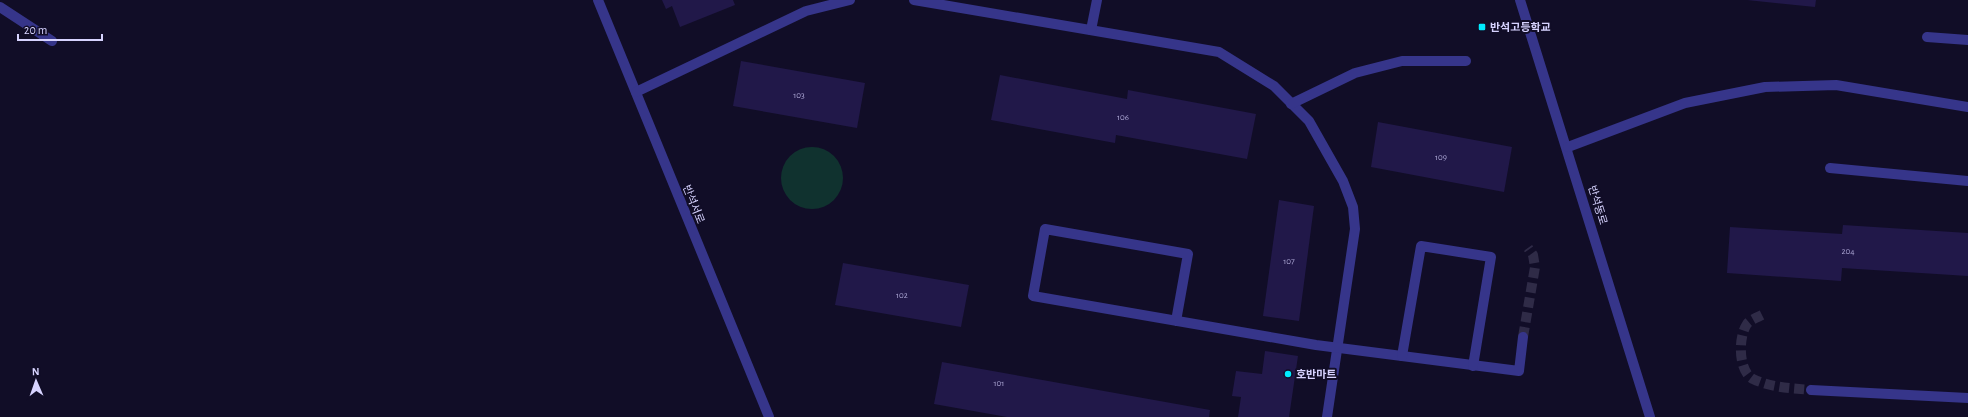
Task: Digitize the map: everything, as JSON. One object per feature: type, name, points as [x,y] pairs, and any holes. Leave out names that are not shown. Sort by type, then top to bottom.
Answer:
[{"type":"street","name":"반석서로","points":[[598,0],[769,417]]},
{"type":"street","points":[[636,92],[806,11],[816,4],[850,0]]},
{"type":"street","points":[[914,0],[1219,52],[1274,86],[1309,122],[1343,181],[1353,207],[1354,229],[1327,417]]},
{"type":"street","points":[[1091,30],[1097,0]]},
{"type":"street","name":"반석동로","points":[[1520,0],[1568,147],[1650,417]]},
{"type":"street","points":[[0,7],[52,41]]},
{"type":"street","points":[[1927,37],[1968,40]]},
{"type":"street","points":[[1291,104],[1355,73],[1402,62],[1466,61]]},
{"type":"street","points":[[1568,147],[1685,103],[1765,87],[1836,85],[1968,106]]},
{"type":"street","points":[[1830,168],[1968,181]]},
{"type":"street","points":[[1176,321],[1188,254],[1044,229],[1033,296],[1176,321],[1337,348],[1519,371],[1523,337]]},
{"type":"street","points":[[1402,356],[1421,246],[1491,258],[1473,366]]},
{"type":"street","points":[[1811,390],[1968,398]]},
{"type":"green space","points":[[812,147],[824,150],[834,156],[840,166],[843,178],[840,190],[834,200],[824,206],[812,209],[800,206],[790,200],[784,190],[781,178],[784,166],[790,156],[800,150]]},
{"type":"building","points":[[662,0],[733,0],[735,5],[680,27],[672,6],[666,9]]},
{"type":"building","points":[[1747,0],[1816,0],[1815,7]]},
{"type":"building","points":[[741,61],[865,83],[857,128],[733,106]]},
{"type":"building","points":[[1000,75],[1127,99],[1128,90],[1256,114],[1247,159],[1116,135],[1115,143],[991,120]]},
{"type":"building","points":[[1378,122],[1512,147],[1504,192],[1371,167]]},
{"type":"building","points":[[1279,200],[1314,206],[1299,321],[1263,316]]},
{"type":"building","points":[[1843,225],[1968,233],[1968,276],[1842,268],[1841,281],[1727,273],[1730,227],[1842,234]]},
{"type":"building","points":[[843,263],[969,285],[961,327],[835,305]]},
{"type":"building","points":[[1265,351],[1298,356],[1289,417],[1238,417],[1241,397],[1232,396],[1236,371],[1262,374]]},
{"type":"building","points":[[942,362],[1210,410],[1209,417],[1007,417],[934,404]]},
{"type":"tunnel","points":[[1523,337],[1535,267],[1533,255],[1528,248]]},
{"type":"tunnel","points":[[1762,315],[1747,324],[1744,330],[1741,345],[1744,369],[1748,375],[1760,382],[1782,387],[1811,390]]},
{"type":"place","name":"반석고등학교","points":[[1482,27]]},
{"type":"place","name":"호반마트","points":[[1288,374]]}]
